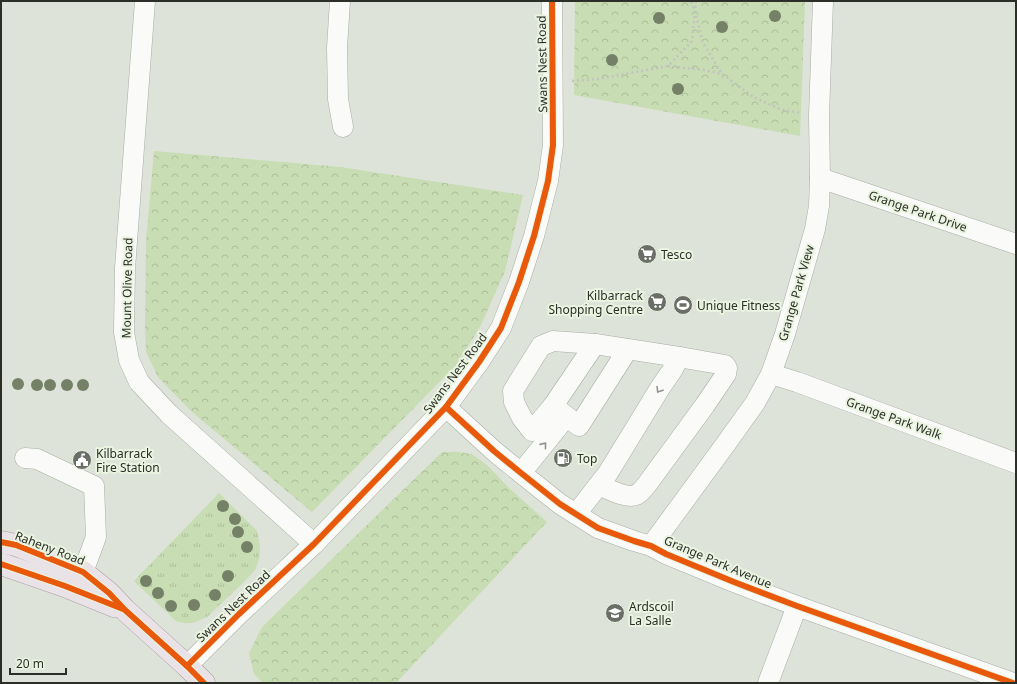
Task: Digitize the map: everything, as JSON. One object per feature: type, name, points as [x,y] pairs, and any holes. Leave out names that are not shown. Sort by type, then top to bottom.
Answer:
[{"type":"main road","name":"Raheny Road","points":[[1,542],[16,544],[83,572],[109,593],[125,610],[204,683]]},
{"type":"main road","name":"Raheny Road","points":[[1,564],[65,586],[125,610]]},
{"type":"street","name":"Mount Olive Road","points":[[145,1],[125,268],[124,332],[129,360],[139,382],[169,414],[314,544]]},
{"type":"street","points":[[340,1],[337,48],[338,99],[342,127]]},
{"type":"street","name":"Swans Nest Road","points":[[187,666],[239,614],[314,544],[446,407],[479,362],[501,328],[519,282],[534,236],[548,181],[554,145],[552,1]]},
{"type":"street","name":"Grange Park View","points":[[651,546],[755,403],[772,374],[785,334],[815,229],[819,206],[819,116],[823,1]]},
{"type":"street","name":"Grange Park Drive","points":[[820,178],[1016,244]]},
{"type":"street","points":[[560,411],[532,431],[522,418],[514,402],[513,391],[541,346],[553,341],[595,344],[628,349],[725,365],[727,368],[726,374],[705,405],[648,483],[637,495],[629,496],[621,494],[599,485]]},
{"type":"street","points":[[521,473],[560,411],[595,344]]},
{"type":"street","points":[[560,411],[579,426],[628,349]]},
{"type":"street","points":[[576,514],[608,473],[679,357]]},
{"type":"street","name":"Grange Park Walk","points":[[772,374],[1016,463]]},
{"type":"street","name":"Grange Park Avenue","points":[[446,407],[494,451],[521,473],[560,504],[598,528],[651,546],[666,554],[721,577],[797,606],[1012,683]]},
{"type":"street","points":[[25,458],[37,459],[94,486],[96,537],[83,572]]},
{"type":"street","points":[[768,683],[797,606]]},
{"type":"path","points":[[691,1],[703,43],[722,74],[755,98],[780,109],[819,116]]},
{"type":"path","points":[[668,66],[692,41],[696,1]]},
{"type":"path","points":[[554,83],[598,80],[668,66],[704,70],[722,74]]},
{"type":"green space","points":[[575,1],[805,1],[800,136],[574,95]]},
{"type":"green space","points":[[154,151],[340,167],[523,195],[505,271],[481,325],[456,365],[312,512],[192,412],[158,377],[146,352],[146,241]]},
{"type":"green space","points":[[442,452],[472,454],[488,466],[508,487],[547,522],[396,683],[263,683],[254,674],[249,653],[262,627]]},
{"type":"green space","points":[[219,493],[257,531],[260,546],[259,559],[255,570],[207,617],[193,623],[176,621],[134,581]]},
{"type":"cycle path","points":[[187,666],[239,614],[314,544],[446,407],[479,362],[501,328],[519,282],[534,236],[548,181],[553,145],[552,1]]},
{"type":"cycle path","points":[[446,407],[494,451],[521,473],[560,504],[598,528],[651,546],[666,554],[734,582],[797,606],[1013,683]]},
{"type":"cycle path","points":[[1,542],[16,545],[83,572],[109,593],[125,610],[204,683]]},
{"type":"cycle path","points":[[1,564],[65,586],[123,609]]},
{"type":"place","name":"Tesco","points":[[647,254]]},
{"type":"place","name":"Kilbarrack Shopping Centre","points":[[657,302]]},
{"type":"place","name":"Unique Fitness","points":[[683,305]]},
{"type":"place","name":"Top","points":[[563,458]]},
{"type":"place","name":"Kilbarrack Fire Station","points":[[82,460]]},
{"type":"place","name":"Ardscoil La Salle","points":[[615,613]]}]
